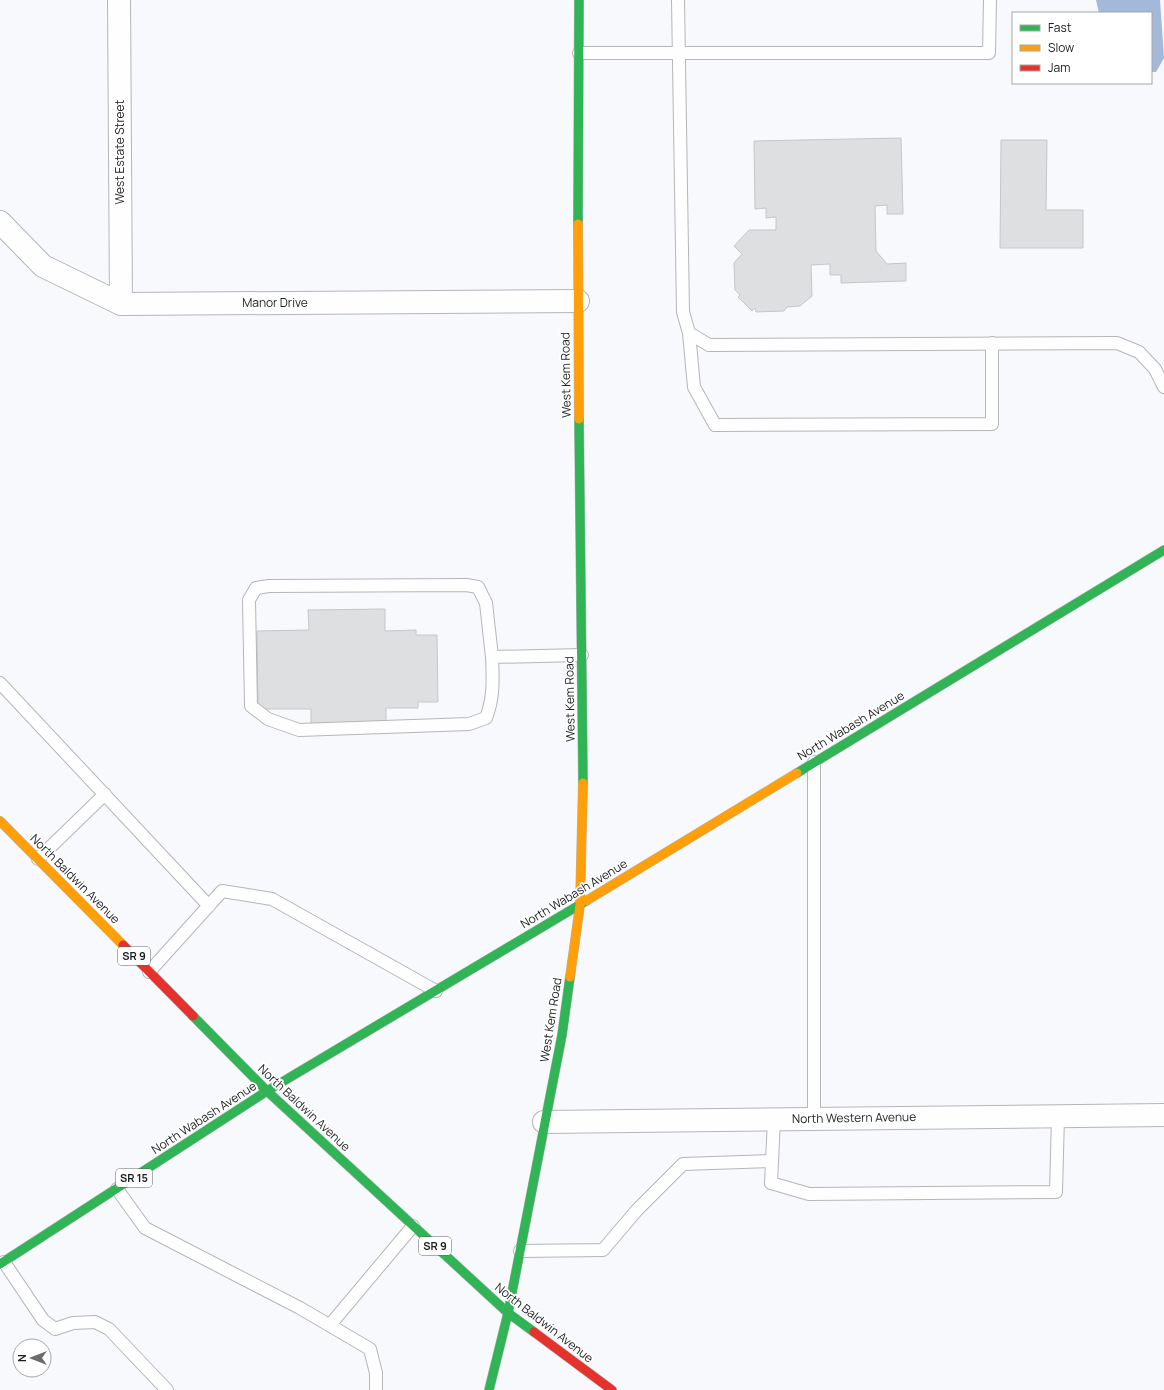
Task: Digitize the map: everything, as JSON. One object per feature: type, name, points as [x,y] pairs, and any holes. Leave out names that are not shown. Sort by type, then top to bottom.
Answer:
[{"type":"main road","name":"West Kem Road","points":[[490,1390],[508,1313],[562,1035],[580,905],[583,759],[578,301],[579,0]]},
{"type":"main road","name":"North Wabash Avenue","points":[[2,1263],[267,1091],[580,905],[1164,550]]},
{"type":"main road","name":"North Baldwin Avenue","points":[[0,821],[267,1091],[508,1313],[612,1390]]},
{"type":"street","name":"West Estate Street","points":[[118,0],[121,304]]},
{"type":"street","name":"Manor Drive","points":[[0,222],[44,266],[121,304],[578,301]]},
{"type":"street","name":"North Western Avenue","points":[[544,1122],[1164,1114]]},
{"type":"lane","points":[[678,0],[683,312],[689,334],[694,387],[714,425],[992,424],[992,343]]},
{"type":"lane","points":[[579,53],[989,53],[990,0]]},
{"type":"lane","points":[[689,334],[709,345],[1117,343],[1139,352],[1155,369],[1164,387]]},
{"type":"lane","points":[[466,585],[478,588],[486,603],[492,657],[493,675],[491,704],[486,718],[469,724],[299,730],[268,718],[251,706],[249,600],[256,588],[269,586],[466,585]]},
{"type":"lane","points":[[492,657],[582,655]]},
{"type":"lane","points":[[0,683],[209,906]]},
{"type":"lane","points":[[814,762],[814,1119]]},
{"type":"lane","points":[[38,859],[105,794]]},
{"type":"lane","points":[[149,972],[222,891],[272,899],[436,991]]},
{"type":"lane","points":[[774,1119],[771,1183],[809,1194],[1056,1192],[1058,1116]]},
{"type":"lane","points":[[520,1251],[603,1250],[637,1210],[683,1164],[772,1161]]},
{"type":"lane","points":[[117,1189],[145,1228],[300,1308],[370,1349],[376,1373],[376,1390]]},
{"type":"lane","points":[[330,1325],[413,1226]]},
{"type":"lane","points":[[2,1263],[44,1320],[55,1328],[73,1324],[95,1322],[109,1328],[167,1390]]},
{"type":"water","points":[[1096,0],[1160,0],[1164,58],[1156,72],[1152,72],[1152,12],[1099,12]]},
{"type":"building","points":[[901,138],[903,214],[887,214],[887,205],[875,206],[876,251],[887,264],[906,263],[906,281],[841,283],[841,275],[830,275],[830,264],[811,265],[812,296],[800,306],[787,307],[784,311],[756,312],[755,308],[752,311],[738,297],[740,295],[735,290],[734,263],[742,254],[734,246],[749,230],[776,230],[776,217],[766,218],[766,208],[755,209],[754,141]]},
{"type":"building","points":[[1001,140],[1047,140],[1046,210],[1083,210],[1083,248],[1000,248]]},
{"type":"building","points":[[385,609],[385,631],[416,630],[416,635],[437,635],[438,702],[418,702],[418,708],[386,708],[386,724],[311,725],[311,709],[258,709],[257,631],[309,630],[308,610]]},
{"type":"traffic: fast","points":[[578,224],[579,0]]},
{"type":"traffic: fast","points":[[579,419],[583,783]]},
{"type":"traffic: fast","points":[[797,773],[1164,550]]},
{"type":"traffic: fast","points":[[267,1091],[586,901]]},
{"type":"traffic: fast","points":[[489,1390],[508,1313],[562,1035],[570,977]]},
{"type":"traffic: fast","points":[[193,1016],[267,1091],[508,1313],[534,1332]]},
{"type":"traffic: fast","points":[[0,1264],[267,1091]]},
{"type":"traffic: slow","points":[[578,224],[579,419]]},
{"type":"traffic: slow","points":[[586,901],[797,773]]},
{"type":"traffic: slow","points":[[570,977],[580,905],[583,783]]},
{"type":"traffic: slow","points":[[0,821],[123,945]]},
{"type":"traffic: jam","points":[[123,945],[193,1016]]},
{"type":"traffic: jam","points":[[534,1332],[612,1390]]}]
